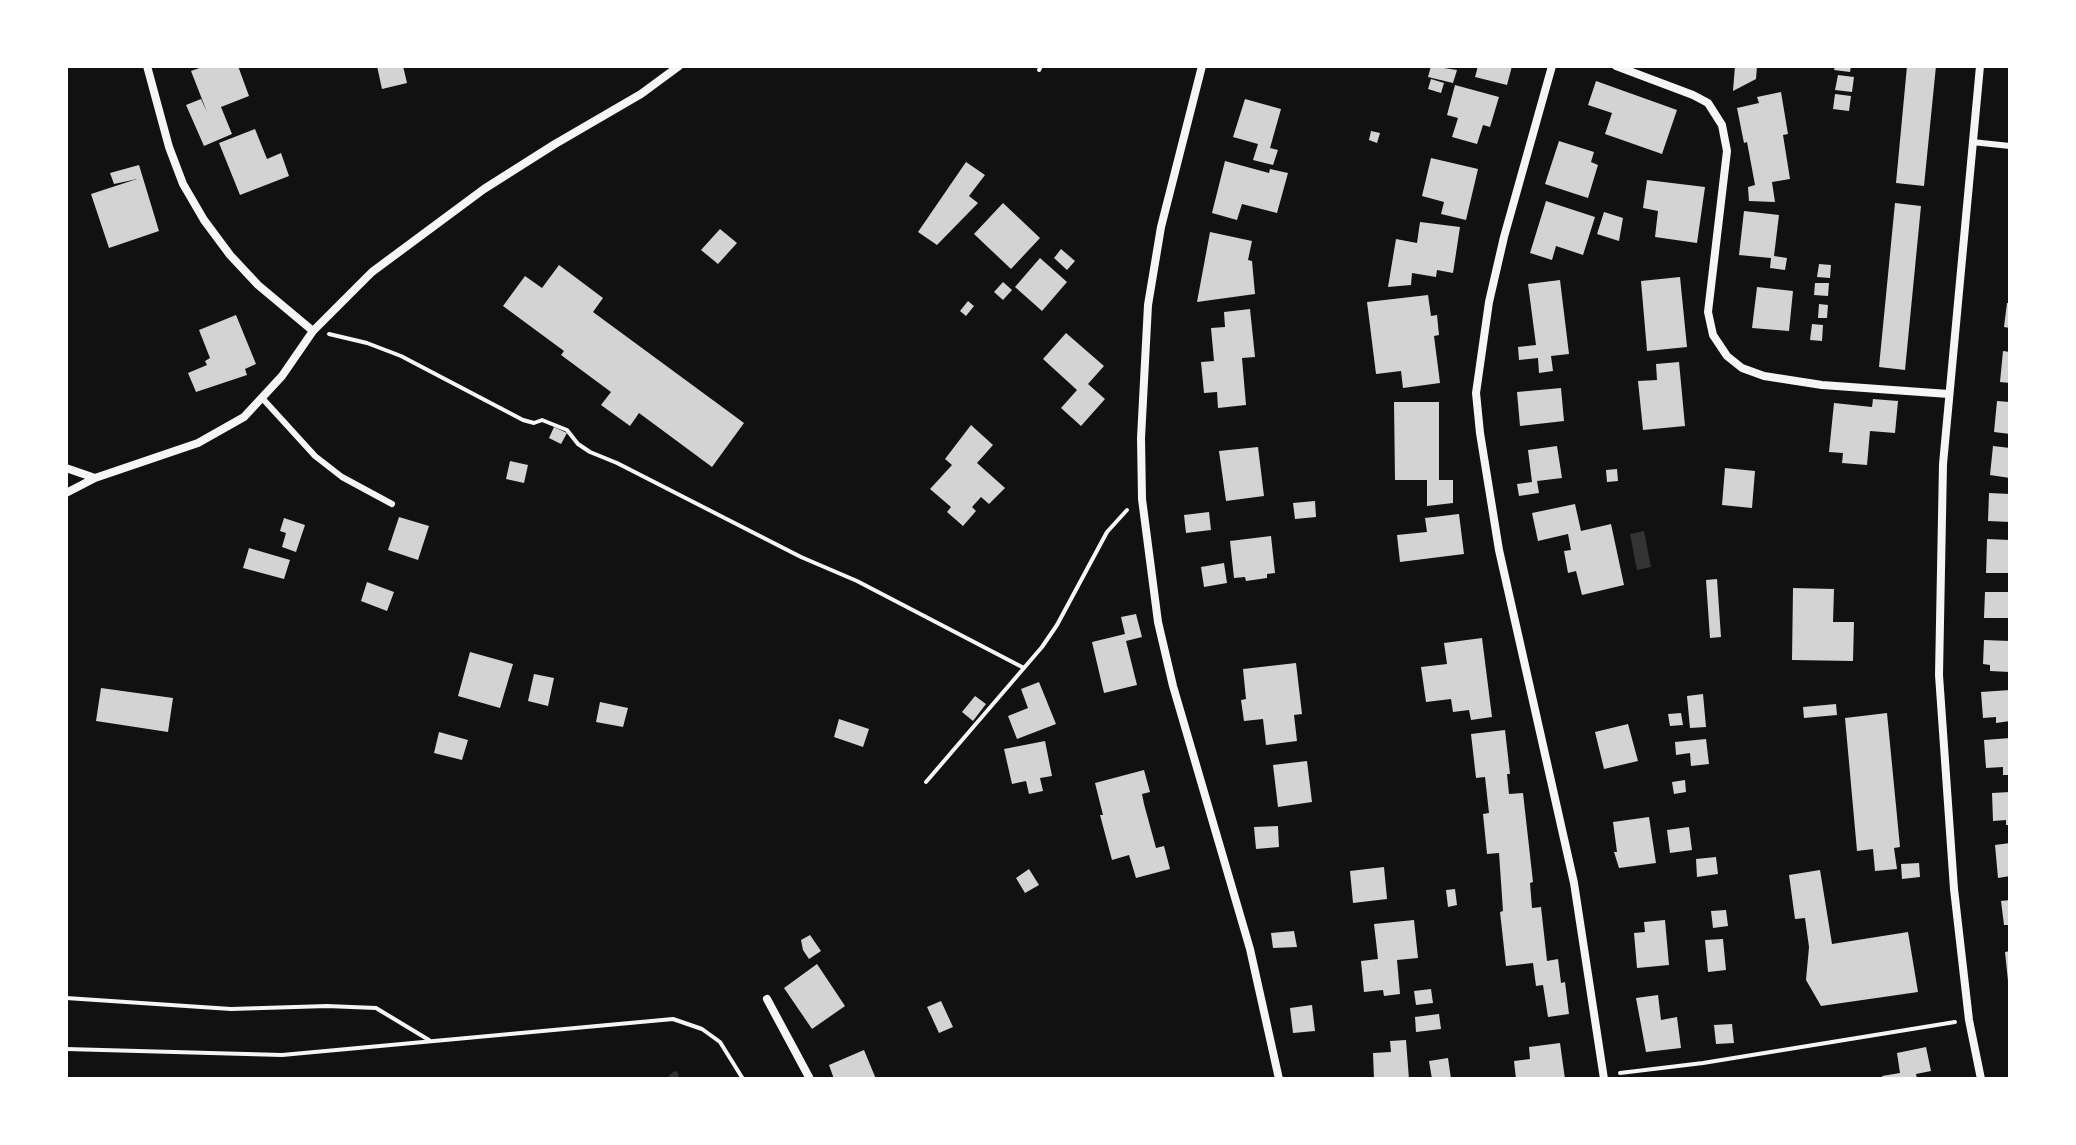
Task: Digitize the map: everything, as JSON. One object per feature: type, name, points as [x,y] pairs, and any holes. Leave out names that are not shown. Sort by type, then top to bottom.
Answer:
[{"type":"street","points":[[147,66],[169,147],[183,184],[204,220],[258,285],[313,331]]},
{"type":"street","points":[[66,493],[95,478],[198,443],[244,417],[263,399],[313,331],[344,298],[414,239],[484,189],[641,94],[679,66]]},
{"type":"street","points":[[1202,66],[1161,227],[1148,305],[1141,422],[1142,499],[1156,608],[1170,673],[1250,949],[1279,1079]]},
{"type":"street","points":[[1552,66],[1498,263],[1480,352],[1476,393],[1499,550],[1574,883],[1604,1077]]},
{"type":"street","points":[[1616,66],[1708,103],[1722,125],[1727,151],[1708,312],[1713,335],[1727,356],[1742,368],[1764,376],[1822,385],[1949,394]]},
{"type":"street","points":[[1980,66],[1943,464],[1939,675],[1950,853],[1969,1020],[1981,1079]]},
{"type":"street","points":[[66,468],[95,478]]},
{"type":"street","points":[[767,999],[810,1079]]},
{"type":"lane","points":[[1972,142],[2010,146]]},
{"type":"lane","points":[[263,399],[315,456],[342,477],[392,504]]},
{"type":"path","points":[[313,331],[367,343],[401,356],[523,420],[534,423],[542,420],[567,430],[578,444],[590,452],[801,557],[857,581],[1024,668]]},
{"type":"path","points":[[926,782],[1057,625],[1107,532],[1120,516],[1142,499]]},
{"type":"path","points":[[66,998],[231,1009],[376,1008],[431,1041]]},
{"type":"path","points":[[66,1049],[282,1055],[673,1019],[702,1029],[720,1042],[743,1079]]},
{"type":"path","points":[[1604,1077],[1969,1020]]},
{"type":"shaded area","points":[[1644,531],[1651,567],[1637,570],[1630,534]]},
{"type":"building","points":[[205,66],[238,66],[249,96],[221,107],[232,134],[204,146],[186,105],[201,99],[207,112],[191,71]]},
{"type":"building","points":[[377,66],[403,66],[407,83],[382,89]]},
{"type":"building","points":[[1431,66],[1457,70],[1453,83],[1428,77]]},
{"type":"building","points":[[1478,66],[1512,66],[1507,85],[1475,77]]},
{"type":"building","points":[[1735,66],[1757,66],[1756,79],[1733,91]]},
{"type":"building","points":[[1835,66],[1851,66],[1850,72],[1834,70]]},
{"type":"building","points":[[1907,66],[1936,66],[1924,186],[1896,183]]},
{"type":"building","points":[[1838,75],[1854,77],[1852,92],[1835,90]]},
{"type":"building","points":[[1431,79],[1444,83],[1441,93],[1428,89]]},
{"type":"building","points":[[1596,81],[1677,110],[1662,154],[1605,134],[1612,113],[1588,105]]},
{"type":"building","points":[[1455,85],[1499,97],[1490,127],[1483,125],[1477,144],[1452,137],[1458,118],[1447,115]]},
{"type":"building","points":[[1781,92],[1788,134],[1783,135],[1790,179],[1772,182],[1775,202],[1749,201],[1748,187],[1755,185],[1737,108],[1759,103],[1757,97]]},
{"type":"building","points":[[1835,94],[1851,96],[1849,111],[1833,109]]},
{"type":"building","points":[[1245,99],[1281,109],[1270,148],[1278,150],[1273,165],[1253,160],[1258,144],[1233,137]]},
{"type":"building","points":[[255,129],[267,159],[281,153],[289,176],[240,195],[219,143]]},
{"type":"building","points":[[1371,131],[1380,133],[1377,143],[1369,140]]},
{"type":"building","points":[[1559,141],[1594,152],[1591,162],[1598,165],[1588,198],[1545,184]]},
{"type":"building","points":[[1431,158],[1478,169],[1466,220],[1441,214],[1444,202],[1422,196]]},
{"type":"building","points":[[1225,161],[1269,173],[1270,169],[1288,173],[1277,213],[1242,204],[1237,220],[1212,213]]},
{"type":"building","points":[[966,162],[985,175],[969,196],[978,203],[937,245],[918,232]]},
{"type":"building","points":[[139,165],[159,231],[109,248],[91,194],[137,179],[114,184],[110,173]]},
{"type":"building","points":[[1647,180],[1705,187],[1697,243],[1655,237],[1658,211],[1643,208]]},
{"type":"building","points":[[1546,201],[1595,217],[1583,255],[1556,246],[1552,260],[1530,253]]},
{"type":"building","points":[[1003,203],[1040,238],[1011,269],[974,234]]},
{"type":"building","points":[[1895,203],[1921,206],[1905,370],[1879,367]]},
{"type":"building","points":[[1744,211],[1779,215],[1774,256],[1787,258],[1785,270],[1770,268],[1771,258],[1739,255]]},
{"type":"building","points":[[1604,212],[1623,218],[1619,241],[1597,234]]},
{"type":"building","points":[[1420,222],[1460,227],[1453,273],[1437,270],[1436,277],[1412,273],[1411,285],[1388,287],[1396,239],[1417,243]]},
{"type":"building","points":[[720,229],[737,243],[718,264],[701,250]]},
{"type":"building","points":[[1210,232],[1252,241],[1248,260],[1252,261],[1255,294],[1197,302]]},
{"type":"building","points":[[1061,249],[1075,261],[1067,270],[1054,258]]},
{"type":"building","points":[[1040,258],[1067,282],[1042,311],[1015,287]]},
{"type":"building","points":[[1819,264],[1831,265],[1830,278],[1817,277]]},
{"type":"building","points":[[559,265],[603,298],[593,312],[744,423],[712,467],[639,413],[630,426],[601,405],[611,392],[561,355],[564,351],[503,306],[525,276],[542,288]]},
{"type":"building","points":[[1680,277],[1687,347],[1647,351],[1641,281]]},
{"type":"building","points":[[1560,280],[1569,354],[1551,356],[1553,371],[1539,373],[1538,358],[1519,360],[1518,347],[1536,345],[1528,284]]},
{"type":"building","points":[[1003,282],[1012,290],[1003,300],[994,292]]},
{"type":"building","points":[[1815,283],[1829,283],[1828,296],[1814,295]]},
{"type":"building","points":[[1757,287],[1793,291],[1789,331],[1752,328]]},
{"type":"building","points":[[1428,295],[1431,316],[1437,315],[1439,335],[1434,336],[1440,383],[1403,388],[1401,371],[1376,374],[1367,302]]},
{"type":"building","points":[[968,301],[974,306],[966,316],[960,311]]},
{"type":"building","points":[[2007,303],[2010,303],[2010,328],[2004,327]]},
{"type":"building","points":[[1819,304],[1828,305],[1827,318],[1818,318]]},
{"type":"building","points":[[1250,309],[1255,357],[1242,358],[1246,405],[1218,408],[1217,392],[1204,393],[1201,362],[1214,361],[1211,328],[1225,327],[1224,312]]},
{"type":"building","points":[[236,315],[256,364],[245,369],[247,375],[196,392],[188,373],[207,365],[205,361],[210,358],[199,330]]},
{"type":"building","points":[[1812,324],[1823,325],[1822,341],[1810,340]]},
{"type":"building","points":[[1066,333],[1104,366],[1088,384],[1105,399],[1081,426],[1061,408],[1077,390],[1043,359]]},
{"type":"building","points":[[2003,351],[2010,352],[2010,383],[2000,382]]},
{"type":"building","points":[[1679,362],[1685,426],[1643,430],[1638,381],[1657,380],[1656,364]]},
{"type":"building","points":[[1561,388],[1564,421],[1520,426],[1517,392]]},
{"type":"building","points":[[1873,399],[1898,401],[1895,433],[1870,431],[1867,465],[1842,463],[1843,453],[1829,452],[1834,403],[1872,407]]},
{"type":"building","points":[[1997,401],[2010,402],[2010,434],[1994,432]]},
{"type":"building","points":[[1394,402],[1439,402],[1439,480],[1453,480],[1453,503],[1427,506],[1427,480],[1395,480]]},
{"type":"building","points":[[971,425],[993,445],[977,463],[1005,488],[989,504],[981,497],[972,507],[976,511],[963,526],[947,512],[951,507],[930,489],[952,465],[945,459]]},
{"type":"building","points":[[554,427],[567,433],[561,444],[549,438]]},
{"type":"building","points":[[1557,446],[1562,478],[1537,481],[1539,493],[1519,496],[1517,484],[1532,482],[1528,450]]},
{"type":"building","points":[[1993,446],[2010,448],[2010,478],[1990,475]]},
{"type":"building","points":[[1258,447],[1264,496],[1226,501],[1219,451]]},
{"type":"building","points":[[510,461],[528,465],[524,483],[506,479]]},
{"type":"building","points":[[1725,468],[1755,471],[1752,508],[1722,505]]},
{"type":"building","points":[[1617,469],[1618,481],[1607,482],[1606,470]]},
{"type":"building","points":[[1989,493],[2010,494],[2010,522],[1988,521]]},
{"type":"building","points":[[1315,501],[1316,517],[1295,519],[1293,503]]},
{"type":"building","points":[[1575,504],[1581,531],[1611,524],[1624,585],[1582,595],[1576,571],[1568,573],[1564,551],[1571,550],[1568,534],[1538,541],[1532,513]]},
{"type":"building","points":[[1209,512],[1211,530],[1186,533],[1184,515]]},
{"type":"building","points":[[1459,514],[1464,554],[1400,562],[1397,535],[1427,532],[1425,518]]},
{"type":"building","points":[[399,517],[429,526],[418,560],[388,550]]},
{"type":"building","points":[[284,518],[305,525],[296,552],[282,547],[286,533],[280,531]]},
{"type":"building","points":[[1271,536],[1275,573],[1267,574],[1267,578],[1246,581],[1245,577],[1234,578],[1230,541]]},
{"type":"building","points":[[1987,539],[2010,540],[2010,573],[1986,573]]},
{"type":"building","points":[[249,548],[290,560],[284,579],[243,568]]},
{"type":"building","points":[[1224,563],[1227,583],[1204,587],[1201,567]]},
{"type":"building","points":[[1717,579],[1721,637],[1710,638],[1706,580]]},
{"type":"building","points":[[367,582],[394,592],[387,611],[361,601]]},
{"type":"building","points":[[1793,588],[1834,589],[1833,622],[1854,622],[1853,661],[1792,660]]},
{"type":"building","points":[[1985,592],[2009,592],[2008,618],[1984,618]]},
{"type":"building","points":[[1136,614],[1142,637],[1126,641],[1137,685],[1104,693],[1092,642],[1125,634],[1121,617]]},
{"type":"building","points":[[1482,638],[1492,717],[1471,720],[1469,710],[1453,712],[1451,699],[1426,702],[1421,667],[1447,664],[1444,643]]},
{"type":"building","points":[[1984,640],[2010,641],[2010,672],[1990,671],[1990,665],[1983,664]]},
{"type":"building","points":[[470,652],[513,664],[500,708],[458,696]]},
{"type":"building","points":[[1296,663],[1302,714],[1294,715],[1297,741],[1266,745],[1263,719],[1244,721],[1241,700],[1246,699],[1243,669]]},
{"type":"building","points":[[534,674],[554,678],[548,706],[528,701]]},
{"type":"building","points":[[1039,682],[1056,724],[1017,739],[1008,716],[1028,708],[1021,689]]},
{"type":"building","points":[[101,688],[173,698],[168,732],[96,721]]},
{"type":"building","points":[[2010,690],[2010,721],[1996,723],[1996,717],[1983,718],[1981,692]]},
{"type":"building","points":[[1703,694],[1706,727],[1690,728],[1687,696]]},
{"type":"building","points":[[975,696],[986,704],[973,721],[962,712]]},
{"type":"building","points":[[600,702],[628,708],[623,727],[596,722]]},
{"type":"building","points":[[1836,704],[1837,715],[1804,718],[1803,707]]},
{"type":"building","points":[[1681,713],[1683,725],[1670,726],[1668,714]]},
{"type":"building","points":[[1887,713],[1900,847],[1894,848],[1897,869],[1875,871],[1873,849],[1857,851],[1845,718]]},
{"type":"building","points":[[839,719],[869,729],[863,747],[834,737]]},
{"type":"building","points":[[1628,724],[1638,761],[1604,769],[1595,732]]},
{"type":"building","points":[[1505,730],[1509,794],[1523,793],[1533,882],[1530,883],[1532,908],[1541,907],[1547,961],[1558,959],[1569,1014],[1548,1017],[1543,985],[1536,986],[1533,963],[1506,966],[1500,912],[1503,911],[1499,853],[1487,854],[1483,814],[1489,813],[1485,777],[1476,778],[1471,734]]},
{"type":"building","points":[[439,732],[468,740],[462,760],[434,753]]},
{"type":"building","points":[[2010,738],[2010,775],[2003,775],[2003,767],[1986,768],[1984,740]]},
{"type":"building","points":[[1706,739],[1709,764],[1691,766],[1690,753],[1676,755],[1675,742]]},
{"type":"building","points":[[1045,741],[1052,776],[1040,778],[1043,791],[1029,794],[1026,781],[1012,784],[1004,749]]},
{"type":"building","points":[[1307,761],[1312,802],[1278,807],[1273,765]]},
{"type":"building","points":[[1144,770],[1150,792],[1142,794],[1144,804],[1156,848],[1164,846],[1170,869],[1136,878],[1129,855],[1112,860],[1095,783]]},
{"type":"building","points":[[1685,780],[1686,792],[1674,794],[1672,782]]},
{"type":"building","points":[[2010,792],[2010,825],[2006,825],[2006,820],[1993,821],[1992,793]]},
{"type":"building","points":[[1649,817],[1656,863],[1619,868],[1614,852],[1617,852],[1613,822]]},
{"type":"building","points":[[1278,826],[1279,847],[1256,849],[1254,827]]},
{"type":"building","points":[[1689,827],[1692,850],[1670,853],[1667,830]]},
{"type":"building","points":[[2010,843],[2010,876],[1998,878],[1995,845]]},
{"type":"building","points":[[1716,857],[1718,874],[1697,877],[1696,859]]},
{"type":"building","points":[[1919,863],[1920,877],[1902,879],[1901,864]]},
{"type":"building","points":[[1384,867],[1387,899],[1353,903],[1350,871]]},
{"type":"building","points":[[1029,869],[1039,885],[1025,893],[1016,878]]},
{"type":"building","points":[[1820,870],[1832,944],[1908,932],[1918,992],[1821,1006],[1806,980],[1809,947],[1805,918],[1795,919],[1789,875]]},
{"type":"building","points":[[1455,889],[1457,905],[1448,907],[1446,890]]},
{"type":"building","points":[[2010,900],[2010,925],[2004,925],[2001,901]]},
{"type":"building","points":[[1726,910],[1728,926],[1713,928],[1711,911]]},
{"type":"building","points":[[1414,920],[1418,958],[1397,960],[1400,994],[1384,996],[1383,990],[1364,992],[1361,961],[1378,959],[1374,924]]},
{"type":"building","points":[[1665,920],[1669,965],[1637,968],[1634,933],[1645,932],[1644,922]]},
{"type":"building","points":[[1294,931],[1297,947],[1273,948],[1271,933]]},
{"type":"building","points":[[810,935],[821,951],[809,959],[801,940]]},
{"type":"building","points":[[1723,939],[1726,970],[1708,972],[1705,940]]},
{"type":"building","points":[[2010,951],[2010,981],[2008,981],[2005,952]]},
{"type":"building","points":[[817,964],[845,1006],[812,1029],[784,988]]},
{"type":"building","points":[[1431,989],[1433,1003],[1416,1005],[1414,991]]},
{"type":"building","points":[[1658,995],[1661,1020],[1677,1017],[1681,1048],[1646,1052],[1636,998]]},
{"type":"building","points":[[941,1001],[953,1027],[939,1033],[927,1007]]},
{"type":"building","points":[[1312,1005],[1315,1031],[1293,1033],[1290,1008]]},
{"type":"building","points":[[1439,1014],[1441,1029],[1416,1032],[1415,1017]]},
{"type":"building","points":[[1732,1024],[1734,1043],[1716,1044],[1714,1025]]},
{"type":"building","points":[[1406,1040],[1409,1079],[1374,1079],[1373,1053],[1391,1052],[1390,1041]]},
{"type":"building","points":[[1560,1043],[1565,1079],[1516,1079],[1514,1061],[1530,1059],[1529,1047]]},
{"type":"building","points":[[1926,1047],[1931,1071],[1916,1074],[1917,1079],[1883,1079],[1882,1076],[1900,1073],[1897,1053]]},
{"type":"building","points":[[864,1050],[876,1079],[834,1079],[829,1065]]},
{"type":"building","points":[[1448,1058],[1451,1079],[1432,1079],[1429,1061]]},
{"type":"waterway","points":[[671,1079],[675,1075]]}]
